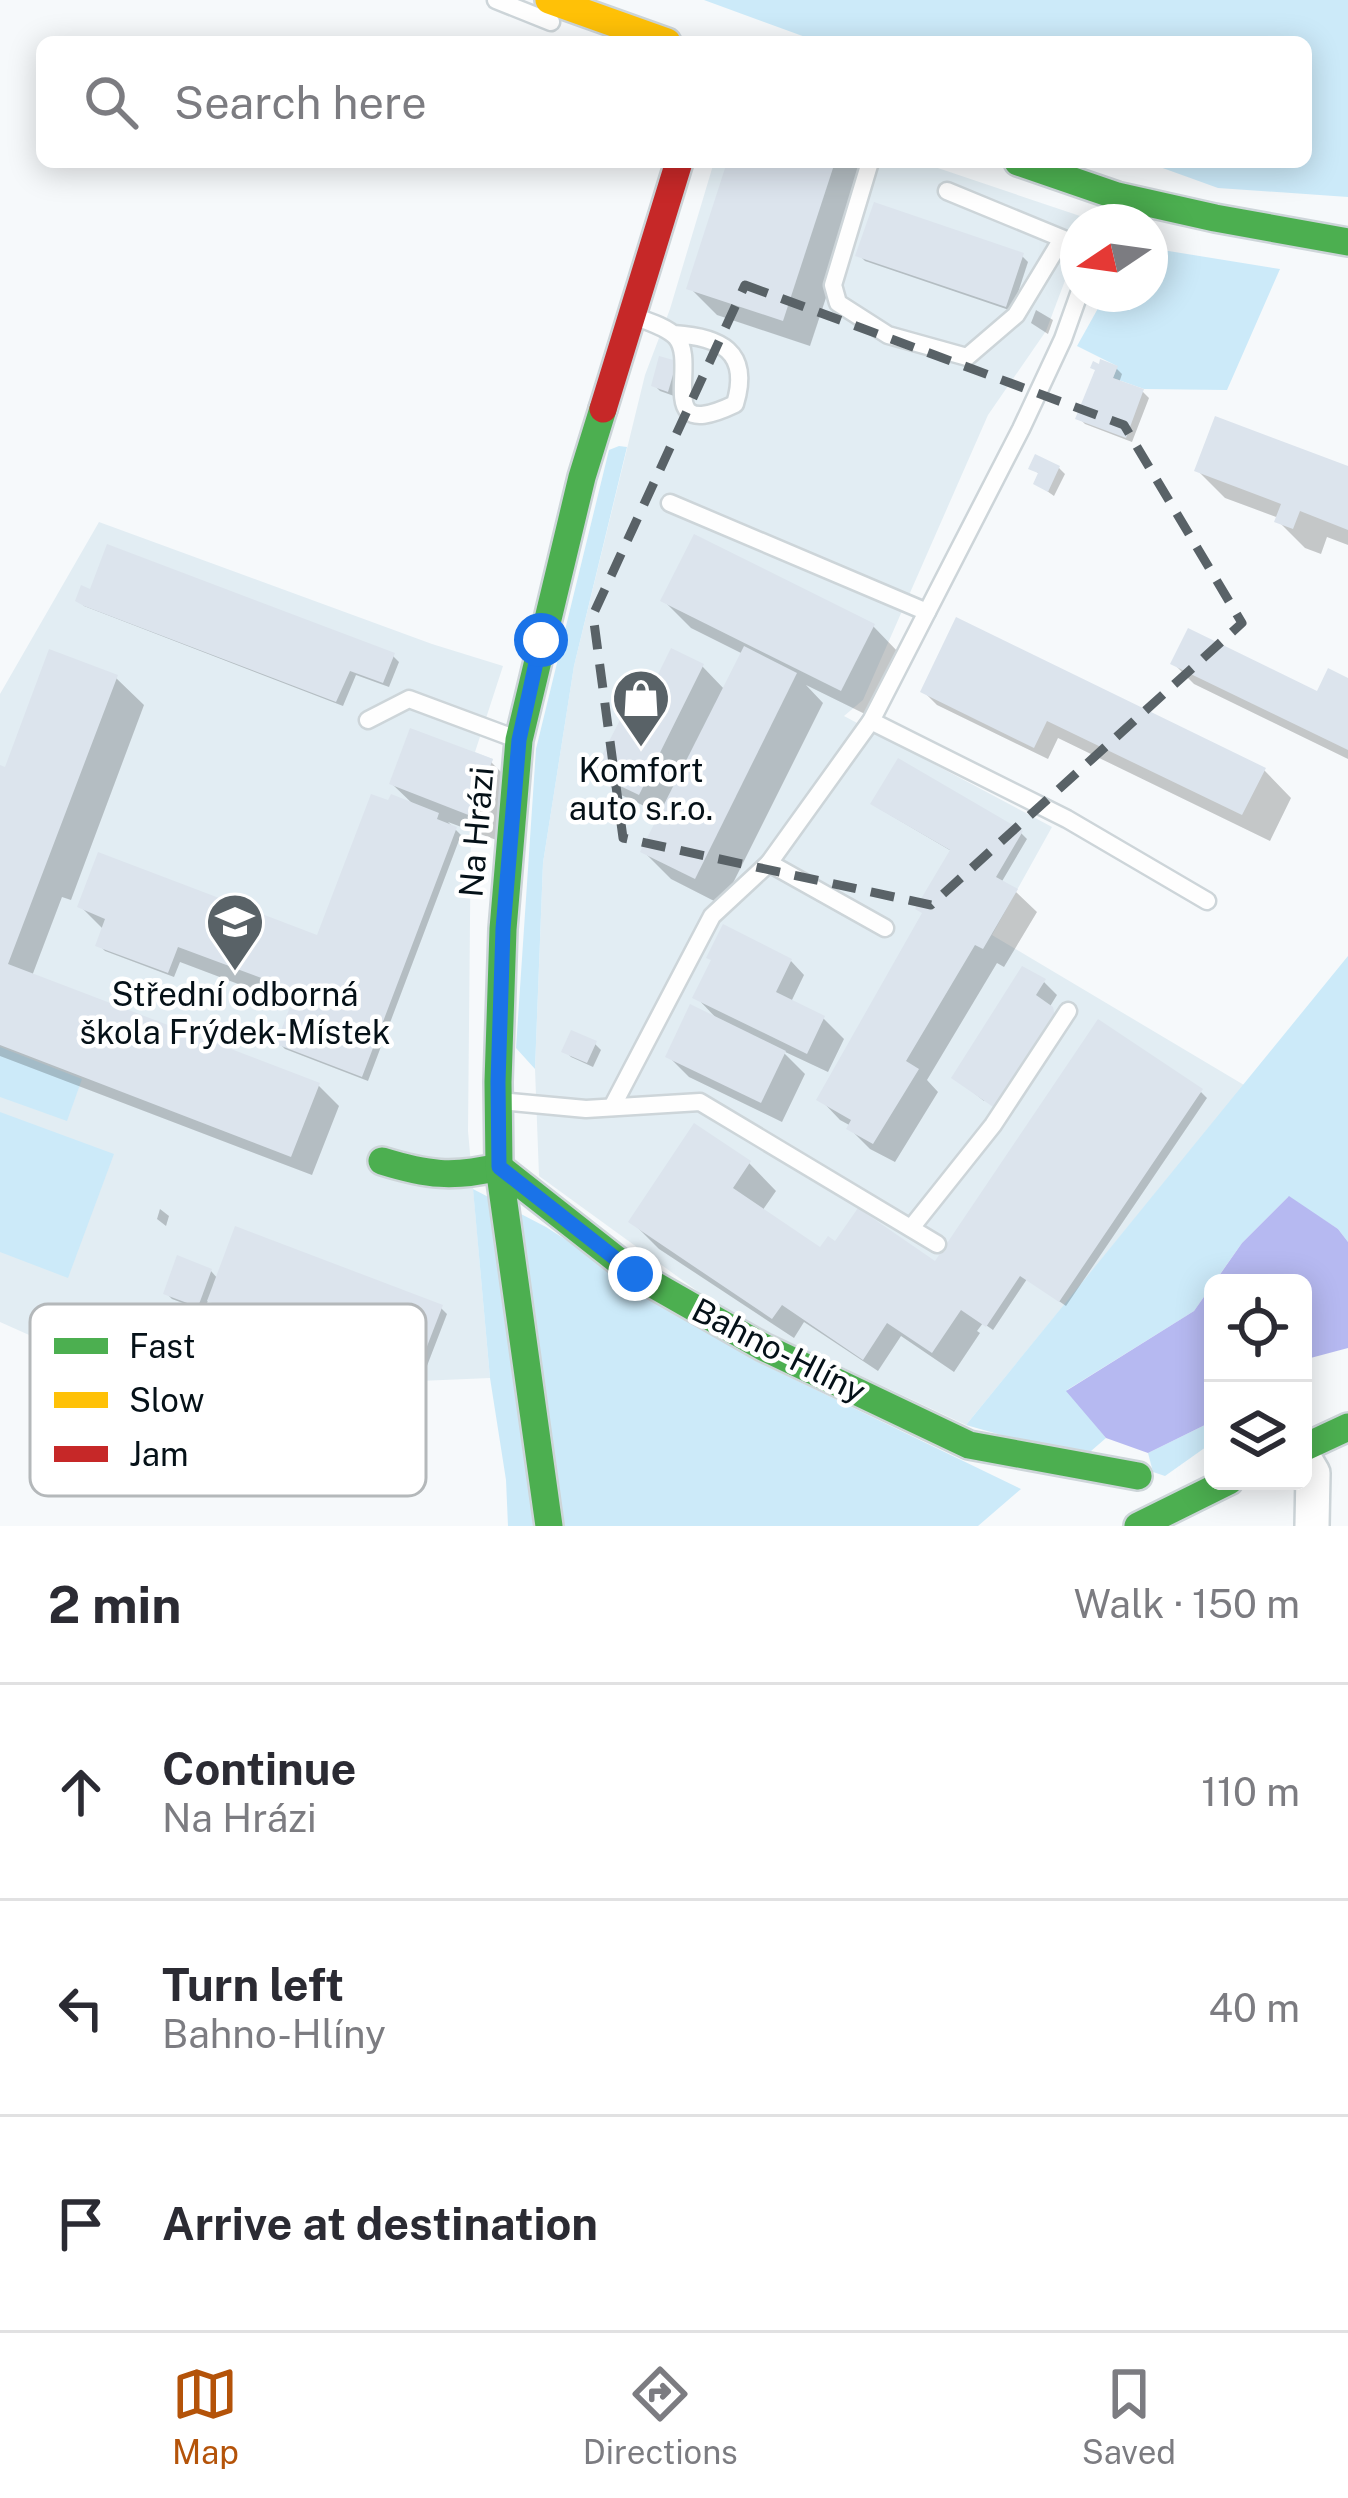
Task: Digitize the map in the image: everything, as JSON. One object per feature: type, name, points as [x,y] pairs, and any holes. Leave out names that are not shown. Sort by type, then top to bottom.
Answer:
[{"type":"street","points":[[562,19],[640,36]]},
{"type":"street","name":"Na Hrázi","points":[[549,1526],[499,1167],[503,929],[519,740],[582,477],[677,168]]},
{"type":"street","points":[[1032,168],[1114,202],[1348,242]]},
{"type":"street","points":[[382,1161],[434,1178],[499,1167]]},
{"type":"street","name":"Bahno-Hlíny","points":[[499,1167],[635,1274],[763,1347],[969,1444],[1138,1476]]},
{"type":"street","points":[[1312,1447],[1348,1427]]},
{"type":"street","points":[[1312,1471],[1312,1526]]},
{"type":"street","points":[[1138,1526],[1211,1490]]},
{"type":"lane","points":[[496,0],[616,36]]},
{"type":"lane","points":[[868,168],[832,285],[838,303],[888,335],[968,356],[1016,315],[1060,256]]},
{"type":"lane","points":[[947,191],[1060,238]]},
{"type":"lane","points":[[612,1107],[712,916],[769,863],[872,721],[1021,429],[1073,312]]},
{"type":"lane","points":[[633,315],[674,334],[722,344],[733,354],[737,369],[735,404],[706,415],[692,413],[684,404],[680,388],[685,368],[674,334]]},
{"type":"lane","points":[[670,503],[927,612]]},
{"type":"lane","points":[[368,720],[409,699],[519,740]]},
{"type":"lane","points":[[872,721],[1066,819],[1207,901]]},
{"type":"lane","points":[[769,863],[885,928]]},
{"type":"lane","points":[[910,1228],[993,1125],[1068,1011]]},
{"type":"lane","points":[[498,1101],[586,1108],[700,1102],[938,1244]]},
{"type":"highlighted area","points":[[745,285],[1124,425],[1242,623],[931,905],[623,838],[593,615]]},
{"type":"shaded area","points":[[704,0],[1348,0],[1348,197],[1218,188],[1163,168],[1312,168],[1312,36],[803,36]]},
{"type":"shaded area","points":[[712,168],[938,168],[1060,209],[1060,294],[1046,331],[988,415],[863,700],[844,716],[1052,827],[992,935],[1244,1085],[966,1425],[729,1314],[539,1176],[535,1069],[543,863],[574,666],[645,375]]},
{"type":"shaded area","points":[[1168,251],[1280,269],[1227,390],[1144,389],[1113,378],[1117,366],[1077,346],[1096,312],[1168,312]]},
{"type":"shaded area","points":[[627,447],[574,666],[543,863],[535,1069],[516,1048],[536,749],[609,450]]},
{"type":"shaded area","name":"Střední odborná škola Frýdek-Místek","points":[[99,522],[503,666],[475,752],[493,759],[471,816],[468,1131],[490,1378],[426,1381],[426,1304],[30,1304],[30,1335],[0,1322],[0,694]]},
{"type":"shaded area","points":[[1348,956],[1348,1242],[1338,1229],[1288,1197],[1242,1243],[1220,1274],[1204,1274],[1204,1297],[1194,1311],[1067,1390],[1106,1438],[1083,1458],[966,1425]]},
{"type":"shaded area","points":[[0,1047],[82,1079],[67,1121],[0,1097]]},
{"type":"shaded area","points":[[0,1112],[114,1154],[68,1278],[0,1252]]},
{"type":"shaded area","points":[[473,1189],[546,1227],[754,1360],[1021,1489],[978,1526],[508,1526]]},
{"type":"shaded area","points":[[1204,1425],[1204,1448],[1165,1476],[1153,1472],[1148,1453]]},
{"type":"water","points":[[1289,1196],[1338,1229],[1348,1242],[1348,1348],[1312,1358],[1312,1274],[1220,1274],[1242,1243]]},
{"type":"water","points":[[1204,1297],[1204,1425],[1148,1453],[1106,1438],[1066,1391],[1194,1311]]},
{"type":"building","points":[[725,168],[833,168],[783,321],[686,289]]},
{"type":"building","points":[[874,202],[1024,253],[1006,307],[855,256]]},
{"type":"building","points":[[659,356],[677,361],[668,392],[651,386]]},
{"type":"building","points":[[1100,359],[1118,366],[1113,378],[1144,389],[1126,438],[1075,419],[1095,370],[1090,368]]},
{"type":"building","points":[[1215,416],[1348,466],[1348,530],[1300,511],[1293,529],[1274,522],[1281,504],[1194,471]]},
{"type":"building","points":[[1035,454],[1060,466],[1048,492],[1033,484],[1038,473],[1028,469]]},
{"type":"building","points":[[694,534],[875,624],[841,691],[660,601]]},
{"type":"building","points":[[107,544],[395,653],[383,683],[350,671],[336,702],[84,606],[75,601],[81,585],[90,589]]},
{"type":"building","points":[[956,617],[1266,768],[1242,815],[1047,721],[1034,748],[920,692]]},
{"type":"building","points":[[1188,628],[1317,691],[1328,668],[1348,678],[1348,750],[1170,664]]},
{"type":"building","points":[[744,646],[797,673],[695,879],[640,852]]},
{"type":"building","points":[[671,648],[704,664],[639,795],[593,773],[623,714],[635,721]]},
{"type":"building","points":[[49,649],[118,675],[8,964],[320,1083],[291,1157],[0,1045],[0,765],[5,767]]},
{"type":"building","points":[[410,728],[493,759],[471,816],[389,784]]},
{"type":"building","points":[[898,758],[1023,831],[996,877],[1018,889],[983,949],[975,945],[906,1061],[919,1069],[873,1144],[846,1129],[851,1120],[816,1100],[922,913],[915,909],[950,850],[870,804]]},
{"type":"building","points":[[371,794],[388,800],[391,794],[439,813],[437,819],[457,827],[362,1077],[276,1044],[296,991],[178,947],[168,973],[95,946],[105,919],[77,907],[98,852],[317,935]]},
{"type":"building","points":[[723,924],[792,959],[776,992],[825,1016],[807,1054],[692,998]]},
{"type":"building","points":[[1022,966],[1046,979],[1036,995],[1053,1007],[1056,1020],[999,1111],[951,1078]]},
{"type":"building","points":[[690,1004],[786,1051],[761,1103],[665,1057]]},
{"type":"building","points":[[1098,1019],[1203,1089],[1059,1302],[1020,1276],[986,1327],[961,1310],[932,1353],[887,1323],[863,1360],[782,1305],[772,1319],[628,1222],[694,1123],[751,1161],[733,1188],[820,1247],[828,1236],[835,1241],[858,1208],[935,1261]]},
{"type":"building","points":[[571,1030],[597,1041],[587,1063],[561,1052]]},
{"type":"building","points":[[235,1226],[443,1305],[426,1349],[426,1304],[207,1301]]},
{"type":"building","points":[[177,1255],[212,1269],[199,1304],[163,1294]]},
{"type":"traffic: fast","points":[[1035,168],[1117,196],[1348,242]]},
{"type":"traffic: fast","points":[[549,1526],[499,1167],[503,929],[519,740],[582,477],[603,409]]},
{"type":"traffic: fast","points":[[382,1161],[440,1173],[499,1167],[635,1274],[763,1347],[969,1445],[1138,1476]]},
{"type":"traffic: fast","points":[[1312,1444],[1348,1427]]},
{"type":"traffic: fast","points":[[1138,1526],[1211,1490]]},
{"type":"traffic: slow","points":[[549,0],[650,36]]},
{"type":"traffic: jam","points":[[603,409],[677,168]]},
{"type":"place","name":"Komfort auto s.r.o.","points":[[641,749]]},
{"type":"place","name":"Střední odborná škola Frýdek-Místek","points":[[235,973]]},
{"type":"route","points":[[541,640],[519,740],[503,929],[499,1167],[635,1274]]}]
